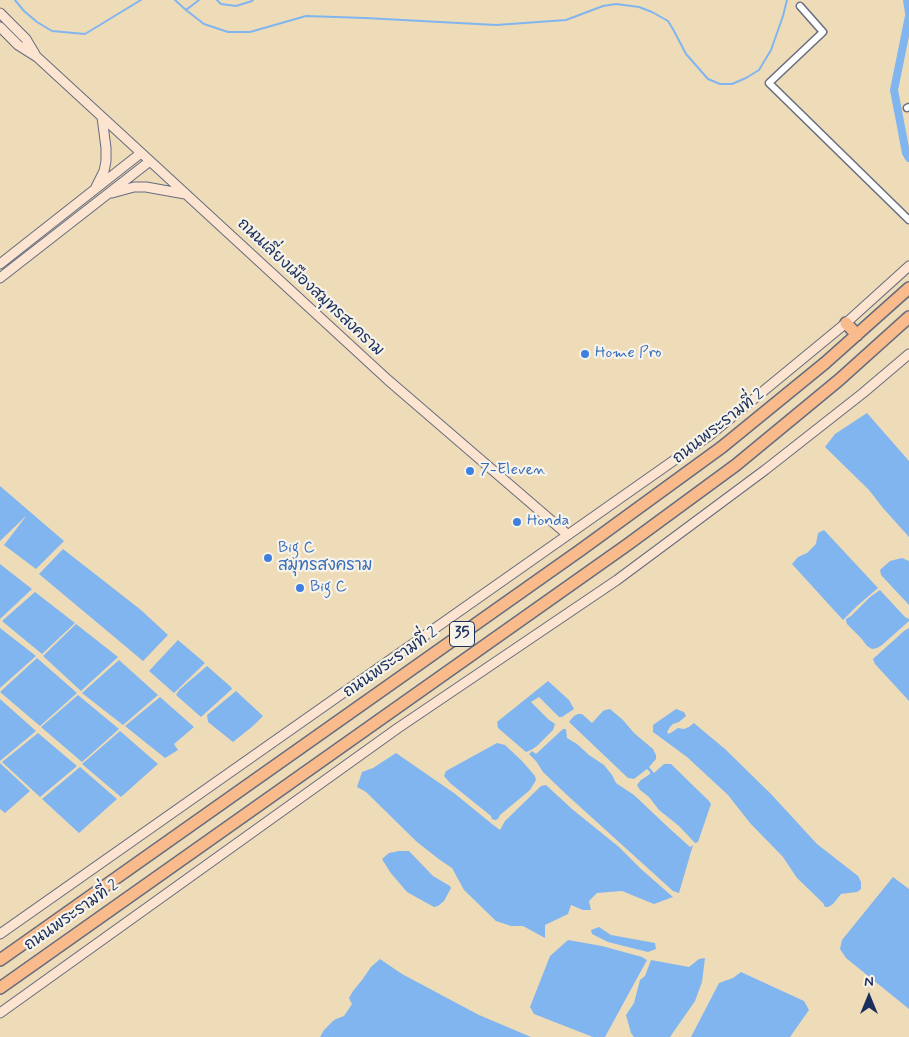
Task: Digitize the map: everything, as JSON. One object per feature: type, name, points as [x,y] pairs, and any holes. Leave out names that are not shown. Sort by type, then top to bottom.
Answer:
[{"type":"highway","name":"ถนนพระรามที่ 2","points":[[0,960],[582,549],[722,447],[825,363],[909,288]]},
{"type":"highway","name":"ถนนพระรามที่ 2","points":[[0,988],[620,550],[736,464],[839,380],[909,317]]},
{"type":"highway","points":[[846,323],[857,335]]},
{"type":"main road","name":"ถนนเลี่ยงเมืองสมุทรสงคราม","points":[[0,14],[26,39],[37,57]]},
{"type":"main road","name":"ถนนเลี่ยงเมืองสมุทรสงคราม","points":[[0,27],[18,45],[37,57],[388,380],[568,535]]},
{"type":"main road","points":[[95,190],[104,171],[106,161],[102,117]]},
{"type":"main road","points":[[0,264],[141,153]]},
{"type":"main road","points":[[0,278],[150,161]]},
{"type":"main road","points":[[105,196],[134,187],[146,187],[186,194]]},
{"type":"main road","points":[[76,205],[83,214]]},
{"type":"main road","name":"ถนนพระรามที่ 2","points":[[0,934],[710,435],[846,323],[909,266]]},
{"type":"main road","points":[[0,1012],[398,728],[617,580],[766,470],[909,354]]},
{"type":"street","points":[[800,6],[823,32],[769,83],[909,220]]},
{"type":"water","points":[[867,413],[909,461],[909,537],[869,490],[825,447],[835,434]]},
{"type":"water","points":[[0,486],[64,541],[36,569],[4,545],[27,515],[0,541]]},
{"type":"water","points":[[824,530],[878,588],[843,620],[792,564],[798,557],[807,553],[816,544],[818,533]]},
{"type":"water","points":[[63,549],[141,610],[168,635],[143,661],[39,574]]},
{"type":"water","points":[[902,558],[909,561],[909,605],[881,575],[880,570],[890,561]]},
{"type":"water","points":[[0,564],[32,589],[0,619]]},
{"type":"water","points":[[880,590],[909,621],[882,645],[872,649],[847,624],[846,619]]},
{"type":"water","points":[[35,592],[75,623],[42,654],[2,621]]},
{"type":"water","points":[[76,624],[118,657],[81,691],[43,656]]},
{"type":"water","points":[[0,628],[36,656],[0,688]]},
{"type":"water","points":[[909,628],[909,701],[875,664],[873,659]]},
{"type":"water","points":[[178,640],[205,663],[174,693],[149,671]]},
{"type":"water","points":[[37,658],[77,693],[40,726],[0,692]]},
{"type":"water","points":[[119,660],[158,695],[123,725],[82,693]]},
{"type":"water","points":[[207,666],[232,689],[201,717],[176,695],[179,690]]},
{"type":"water","points":[[548,681],[569,700],[574,709],[559,717],[539,697],[531,702],[555,724],[553,730],[537,746],[526,752],[498,728],[497,722]]},
{"type":"water","points":[[236,691],[263,716],[233,742],[208,722],[207,715]]},
{"type":"water","points":[[78,695],[119,729],[82,762],[41,727]]},
{"type":"water","points":[[160,697],[194,727],[174,744],[178,750],[165,758],[125,726]]},
{"type":"water","points":[[0,699],[36,731],[0,761]]},
{"type":"water","points":[[610,709],[653,749],[656,759],[649,767],[654,773],[664,764],[671,764],[711,804],[698,842],[695,843],[640,790],[637,785],[650,774],[647,769],[634,779],[628,778],[569,722],[574,716],[582,714],[592,723],[603,711]]},
{"type":"water","points":[[676,709],[684,712],[686,716],[670,727],[667,732],[669,734],[678,728],[684,729],[694,723],[725,749],[771,794],[817,844],[858,876],[861,882],[861,889],[857,892],[841,894],[833,904],[825,907],[797,878],[783,857],[750,823],[728,795],[687,757],[653,732],[653,725]]},
{"type":"water","points":[[563,729],[566,729],[567,738],[604,765],[616,783],[634,795],[690,847],[693,845],[679,893],[673,891],[567,795],[543,772],[529,754],[532,751],[536,754]]},
{"type":"water","points":[[120,731],[158,764],[121,797],[82,764]]},
{"type":"water","points":[[38,733],[77,766],[40,797],[2,762]]},
{"type":"water","points":[[497,743],[505,745],[522,761],[535,776],[536,780],[530,790],[495,820],[444,776],[446,771]]},
{"type":"water","points":[[396,753],[454,793],[500,830],[505,821],[541,786],[546,785],[619,847],[673,897],[654,904],[622,891],[597,893],[589,901],[591,910],[583,910],[571,905],[568,914],[545,925],[545,938],[523,926],[511,926],[496,921],[464,890],[452,868],[417,842],[366,792],[357,787],[362,772],[373,768]]},
{"type":"water","points":[[0,763],[30,791],[5,813],[0,809]]},
{"type":"water","points":[[80,767],[117,799],[79,833],[42,799]]},
{"type":"water","points":[[409,851],[433,876],[450,886],[451,888],[444,901],[438,906],[434,907],[407,892],[390,872],[382,859],[389,853]]},
{"type":"water","points":[[893,877],[909,889],[909,1009],[846,958],[840,949],[842,940]]},
{"type":"water","points":[[599,927],[611,935],[655,943],[656,949],[648,952],[608,942],[592,934],[591,930]]},
{"type":"water","points":[[568,940],[602,946],[647,960],[605,1037],[593,1037],[534,1014],[530,1007],[550,956]]},
{"type":"water","points":[[705,958],[702,982],[695,1001],[670,1037],[634,1037],[626,1015],[634,1003],[640,980],[645,976],[651,960],[689,967],[699,959]]},
{"type":"water","points":[[380,959],[402,974],[479,1015],[531,1037],[320,1037],[333,1021],[344,1016],[352,1004],[349,998],[353,991],[371,967]]},
{"type":"water","points":[[741,972],[804,1001],[809,1010],[790,1037],[691,1037],[719,983],[733,978]]},
{"type":"waterway","points":[[15,0],[37,22],[52,31],[85,34],[141,0]]},
{"type":"waterway","points":[[175,0],[204,24],[228,32],[250,32],[306,16],[496,25],[566,20],[603,6],[616,4],[639,7],[668,21],[686,54],[708,79],[720,84],[732,84],[759,70],[771,50],[787,0]]},
{"type":"waterway","points":[[186,10],[199,0]]},
{"type":"waterway","points":[[217,0],[221,4],[236,6],[253,0]]},
{"type":"waterway","points":[[907,0],[909,13]]},
{"type":"waterway","points":[[909,16],[894,90],[906,153],[909,158]]},
{"type":"place","name":"Home Pro","points":[[585,354]]},
{"type":"place","name":"7-Eleven","points":[[470,471]]},
{"type":"place","name":"Honda","points":[[517,522]]},
{"type":"place","name":"Big C สมุทรสงคราม","points":[[268,558]]},
{"type":"place","name":"Big C","points":[[300,588]]}]
